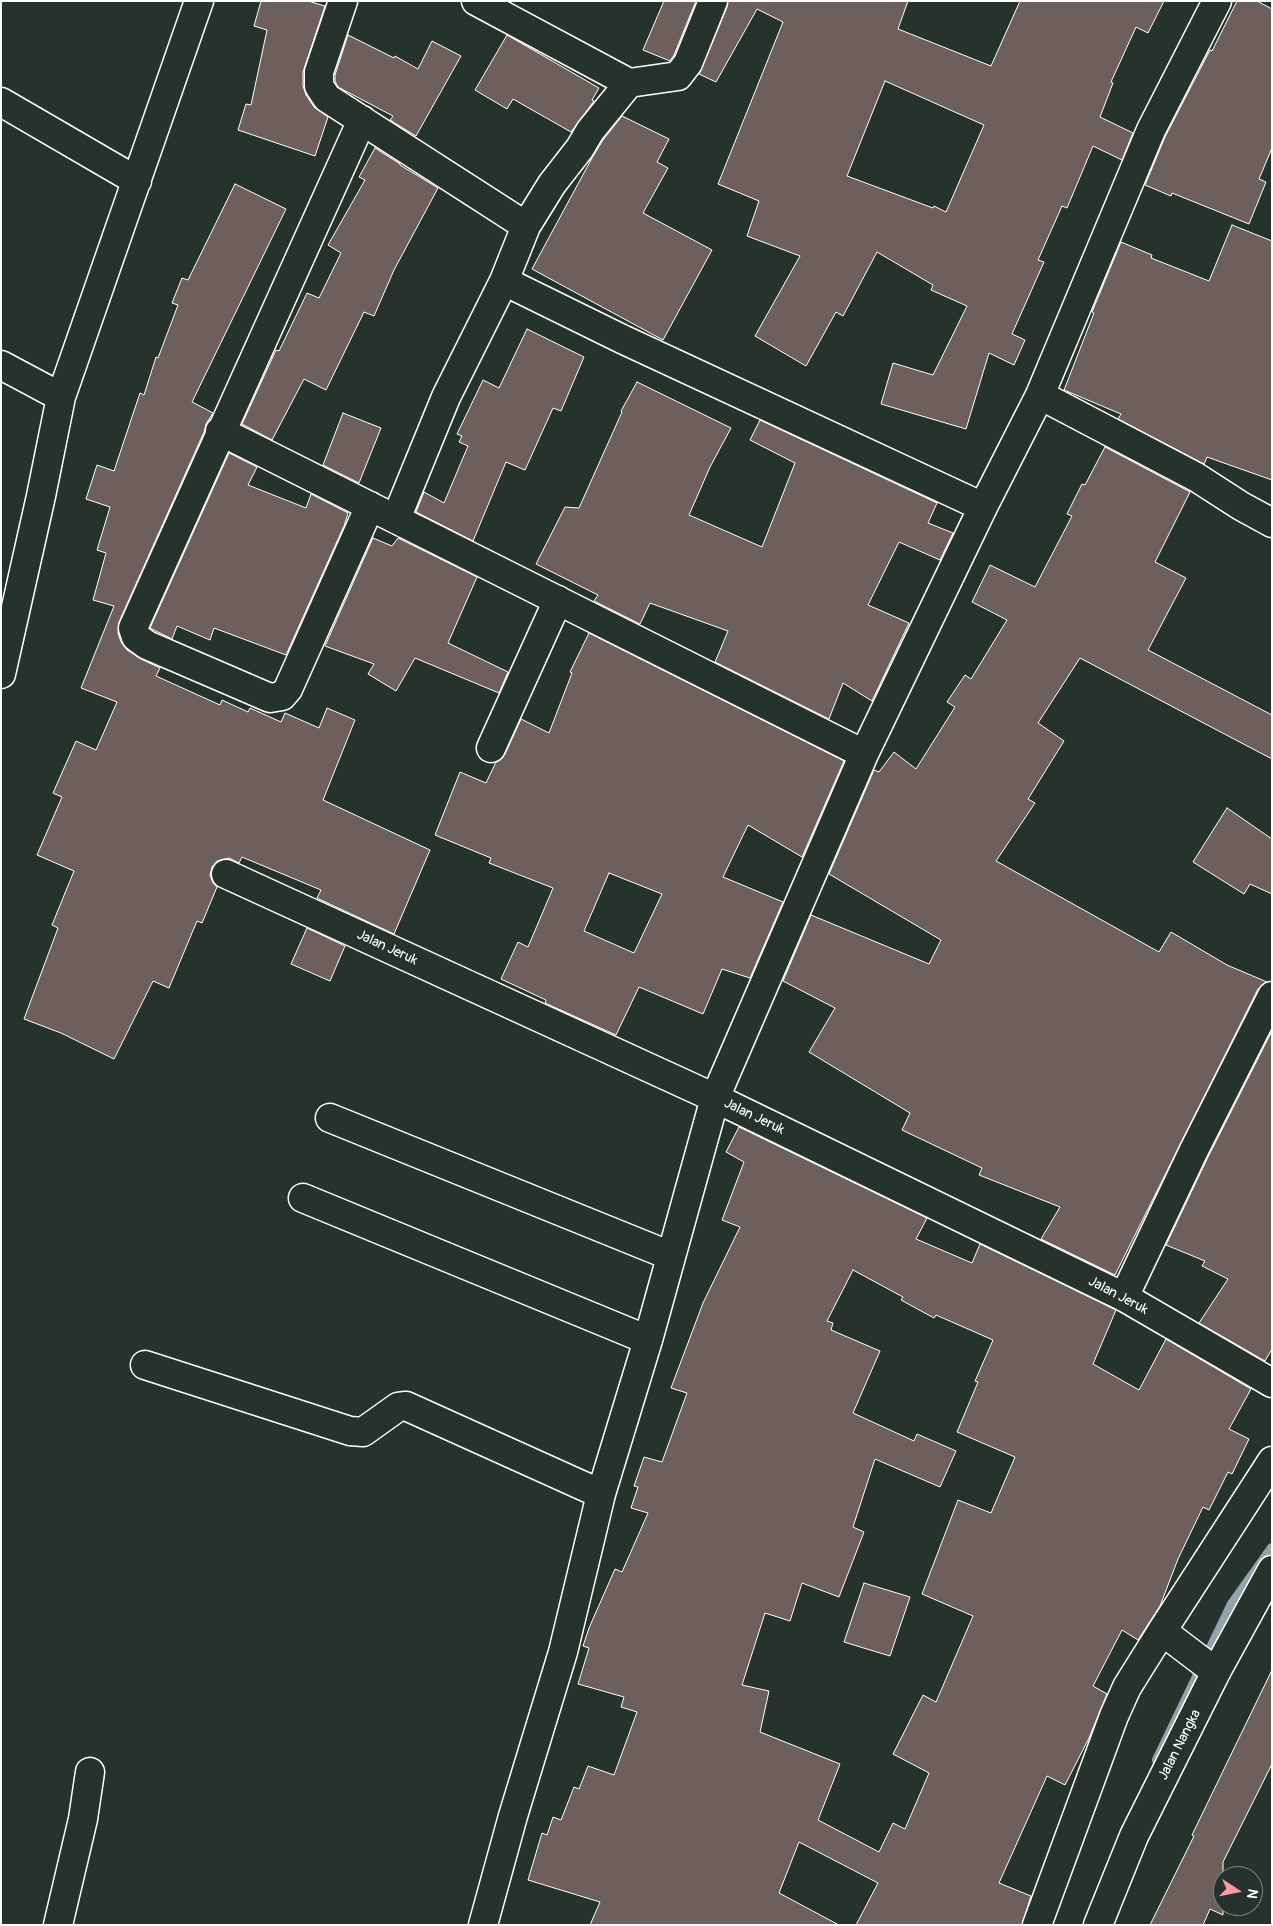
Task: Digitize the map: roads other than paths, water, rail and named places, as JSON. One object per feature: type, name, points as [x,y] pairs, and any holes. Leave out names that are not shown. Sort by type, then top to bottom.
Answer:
[{"type":"street","points":[[1,674],[61,398],[199,1]]},
{"type":"street","points":[[343,1],[319,72],[318,86],[327,98],[526,226]]},
{"type":"street","points":[[476,1],[629,83],[678,76],[688,63],[713,1]]},
{"type":"street","points":[[483,1925],[513,1816],[563,1652],[601,1494],[648,1340],[715,1098],[864,754],[983,507],[1040,395],[1151,130],[1217,1]]},
{"type":"street","points":[[396,519],[446,396],[504,281],[526,226],[552,184],[580,148],[590,131],[629,83]]},
{"type":"street","points":[[1,102],[136,181]]},
{"type":"street","points":[[362,120],[133,628],[136,636],[147,645],[270,698],[282,696],[288,689],[370,506]]},
{"type":"street","points":[[504,281],[622,339],[983,507]]},
{"type":"street","points":[[1,365],[61,398]]},
{"type":"street","points":[[1040,395],[1196,477],[1272,524]]},
{"type":"street","points":[[220,432],[864,754]]},
{"type":"street","points":[[491,748],[558,600]]},
{"type":"street","name":"Jalan Jeruk","points":[[226,874],[715,1098],[1124,1297],[1272,1383]]},
{"type":"street","points":[[1124,1297],[1194,1150],[1272,996]]},
{"type":"street","points":[[330,1118],[671,1256]]},
{"type":"street","points":[[303,1198],[648,1340]]},
{"type":"street","points":[[145,1365],[350,1431],[363,1432],[398,1408],[406,1406],[601,1494]]},
{"type":"street","points":[[1037,1925],[1114,1716],[1128,1687],[1167,1634],[1272,1461]]},
{"type":"street","name":"Jalan Nangka","points":[[1098,1925],[1134,1836],[1212,1670],[1272,1570]]},
{"type":"street","points":[[1167,1634],[1212,1670]]},
{"type":"street","points":[[58,1925],[83,1819],[90,1772]]},
{"type":"waterway","points":[[1157,1760],[1232,1604],[1272,1548]]}]
